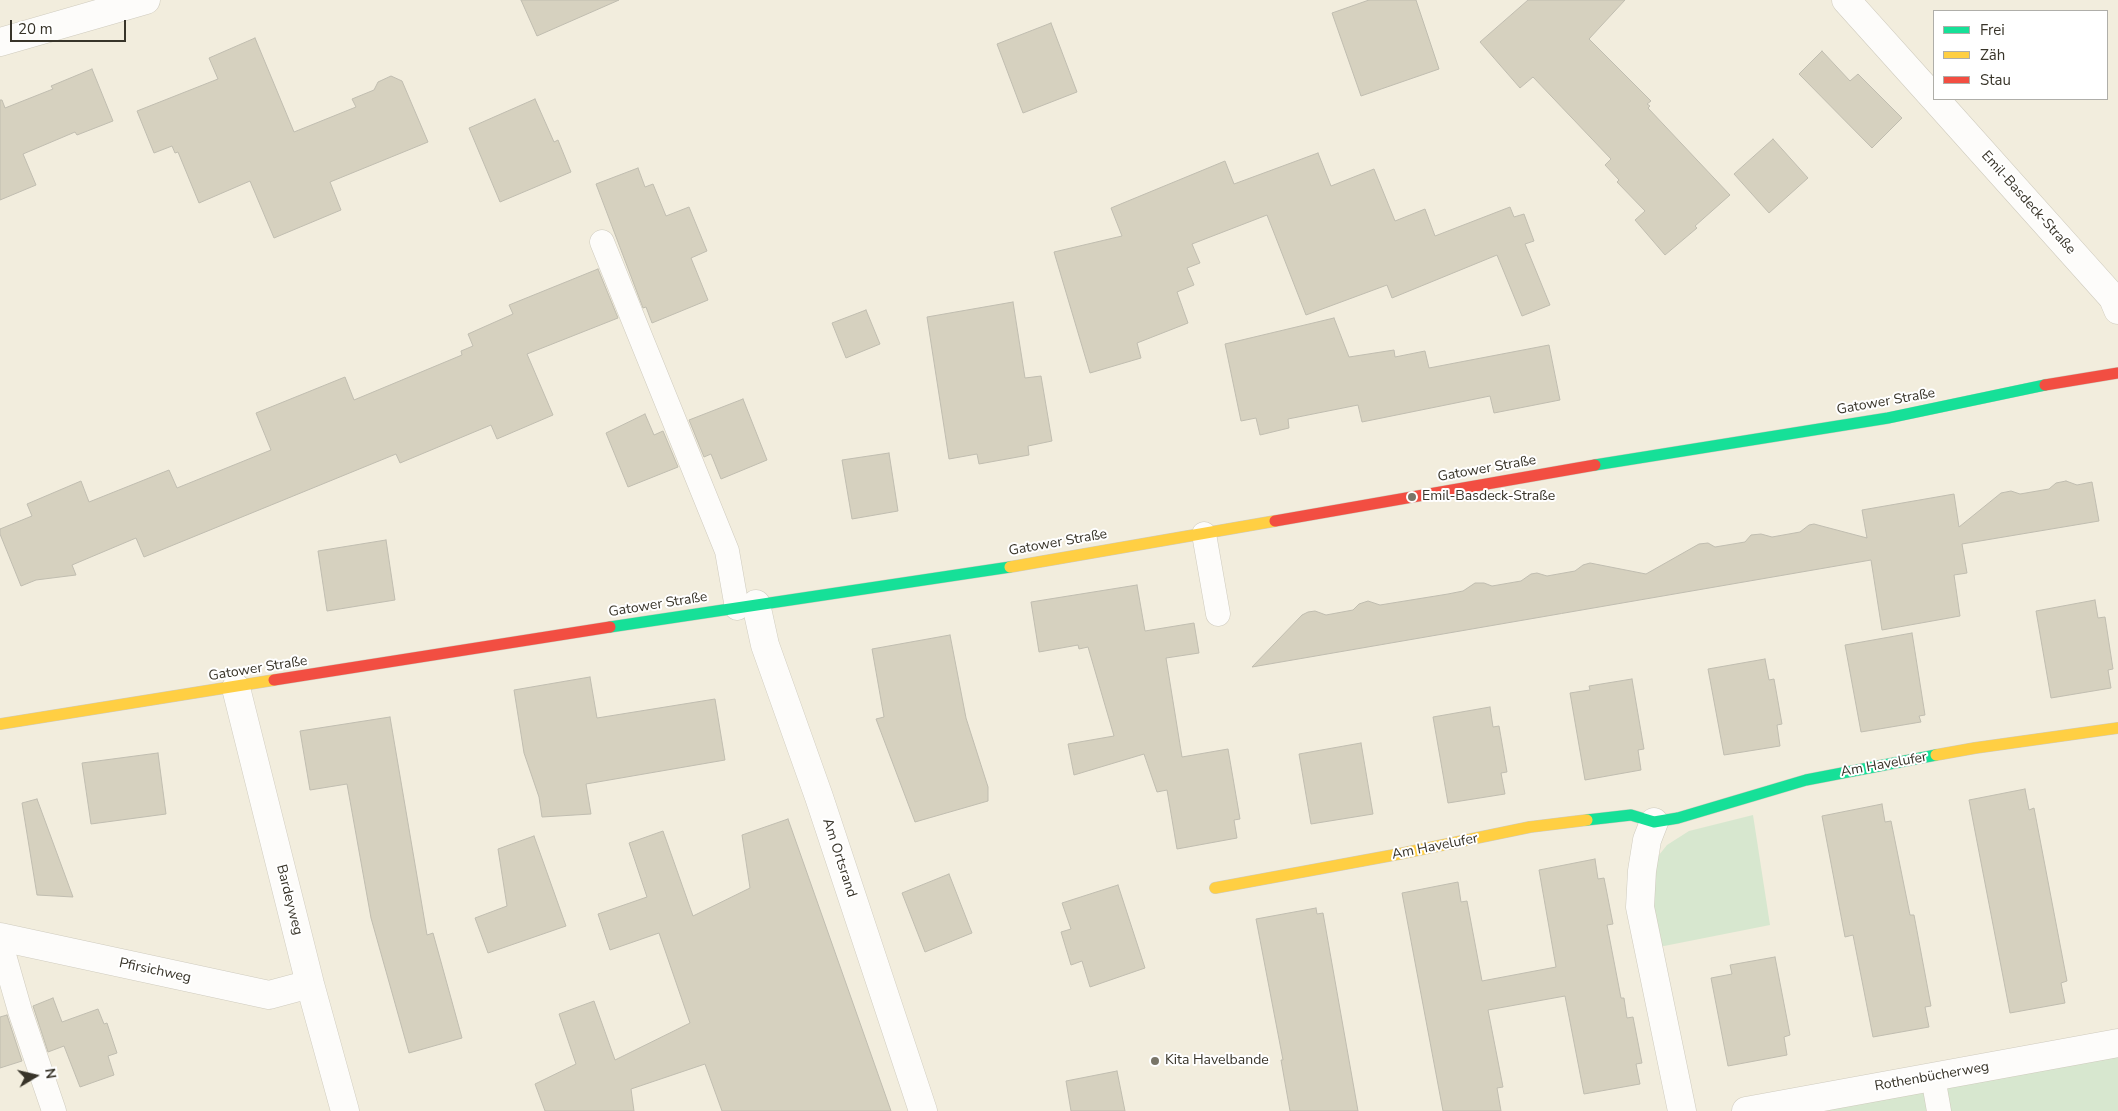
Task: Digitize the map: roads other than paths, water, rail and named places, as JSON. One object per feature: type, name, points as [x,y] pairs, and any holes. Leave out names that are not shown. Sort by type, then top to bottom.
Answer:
[{"type":"main road","name":"Gatower Straße","points":[[0,724],[746,606],[1032,564],[1603,464],[1888,418],[2118,373]]},
{"type":"main road","name":"Am Havelufer","points":[[1215,888],[1399,854],[1530,827],[1631,814],[1654,822],[1678,818],[1806,780],[1976,748],[2118,728]]},
{"type":"street","points":[[0,42],[146,0]]},
{"type":"street","name":"Emil-Basdeck-Straße","points":[[1846,0],[1933,97]]},
{"type":"street","name":"Emil-Basdeck-Straße","points":[[1936,100],[2113,298],[2118,310]]},
{"type":"street","name":"Am Ortsrand","points":[[746,606],[764,645],[819,797],[923,1111]]},
{"type":"street","name":"Bardeyweg","points":[[236,688],[310,984],[345,1111]]},
{"type":"street","points":[[1654,822],[1647,840],[1642,871],[1640,907],[1682,1111]]},
{"type":"street","name":"Pfirsichweg","points":[[0,939],[269,995],[310,984]]},
{"type":"street","name":"Rothenbücherweg","points":[[1746,1111],[2118,1043]]},
{"type":"lane","points":[[602,242],[727,551],[746,606]]},
{"type":"lane","points":[[1204,534],[1218,614]]},
{"type":"lane","points":[[0,939],[20,1011],[54,1111]]},
{"type":"lane","points":[[1934,1077],[1939,1111]]},
{"type":"place","name":"Emil-Basdeck-Straße","points":[[1412,497]]},
{"type":"place","name":"Kita Havelbande","points":[[1155,1061]]}]
